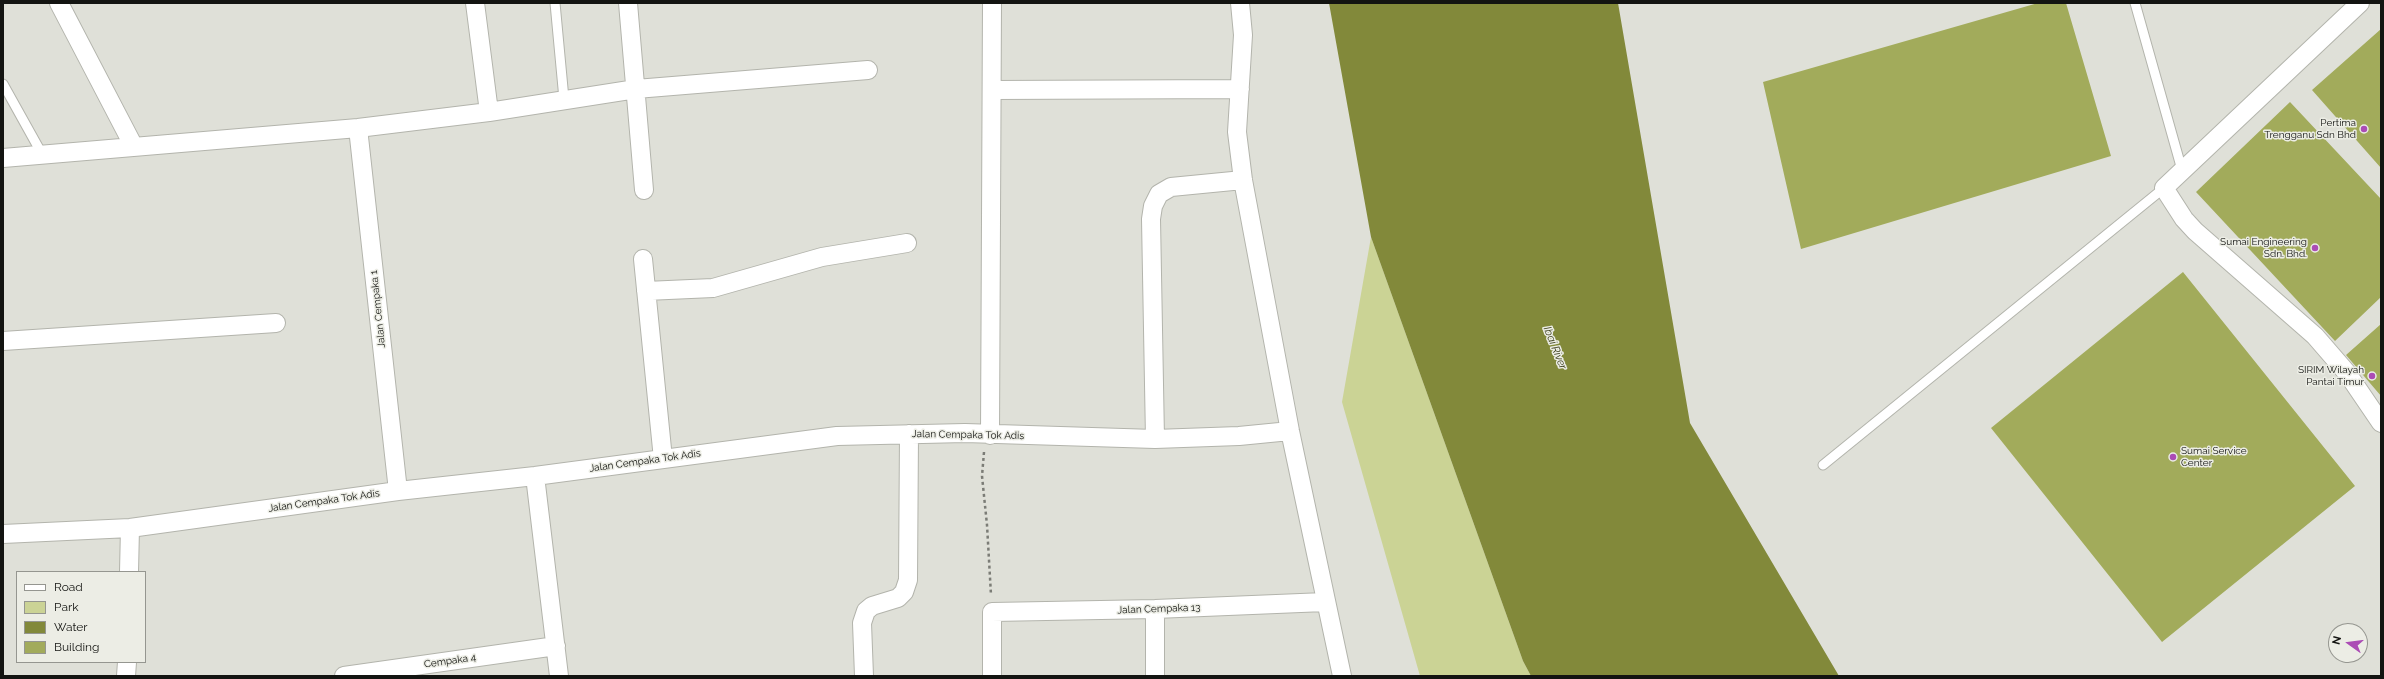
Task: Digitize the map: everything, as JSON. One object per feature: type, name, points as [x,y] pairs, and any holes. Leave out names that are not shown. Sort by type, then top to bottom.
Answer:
[{"type":"street","points":[[59,3],[133,146]]},
{"type":"street","points":[[475,3],[489,112]]},
{"type":"street","points":[[628,3],[644,190]]},
{"type":"street","points":[[990,435],[992,3]]},
{"type":"street","points":[[1240,3],[1243,35],[1237,132],[1243,180],[1290,431],[1325,602],[1342,676]]},
{"type":"street","points":[[2360,3],[2164,188],[2184,218],[2195,231],[2315,336],[2347,373],[2381,423]]},
{"type":"street","points":[[3,158],[358,128],[489,112],[564,99],[636,89],[868,70]]},
{"type":"street","points":[[992,90],[1240,89]]},
{"type":"street","name":"Jalan Cempaka 1","points":[[358,128],[398,491]]},
{"type":"street","points":[[1155,439],[1150,219],[1153,206],[1159,194],[1171,187],[1243,180]]},
{"type":"street","points":[[646,291],[713,288],[822,257],[907,243]]},
{"type":"street","points":[[643,259],[662,459]]},
{"type":"street","points":[[3,341],[276,323]]},
{"type":"street","name":"Jalan Cempaka Tok Adis","points":[[3,534],[130,528],[398,491],[535,476],[837,436],[965,433],[990,435],[1155,439],[1240,436],[1290,431]]},
{"type":"street","points":[[864,676],[862,623],[866,611],[872,606],[898,598],[904,592],[908,580],[909,434]]},
{"type":"street","points":[[535,476],[559,676]]},
{"type":"street","points":[[129,571],[130,528]]},
{"type":"street","name":"Jalan Cempaka 13","points":[[992,612],[1155,609],[1325,602]]},
{"type":"street","points":[[1155,609],[1155,676]]},
{"type":"street","points":[[992,612],[992,676]]},
{"type":"street","name":"Cempaka 4","points":[[344,676],[556,646]]},
{"type":"street","points":[[126,676],[127,663]]},
{"type":"lane","points":[[555,3],[564,99]]},
{"type":"lane","points":[[2135,3],[2182,170]]},
{"type":"lane","points":[[3,84],[42,154]]},
{"type":"lane","points":[[1823,465],[2164,188]]},
{"type":"path","points":[[990,435],[982,464],[982,476],[987,525],[992,612]]},
{"type":"green space","points":[[1371,237],[1523,661],[1531,676],[1420,676],[1342,402]]},
{"type":"water","name":"Ibai River","points":[[1329,3],[1618,3],[1690,423],[1839,676],[1531,676],[1523,661],[1371,237]]},
{"type":"building","points":[[2038,3],[2066,3],[2111,156],[1801,249],[1763,82]]},
{"type":"building","name":"Pertima Trengganu Sdn Bhd","points":[[2381,29],[2381,168],[2312,90]]},
{"type":"building","name":"Sumai Engineering Sdn. Bhd.","points":[[2290,102],[2381,199],[2381,297],[2335,341],[2196,192]]},
{"type":"building","name":"Sumai Service Center","points":[[2183,272],[2355,486],[2162,642],[1991,428]]},
{"type":"building","name":"SIRIM Wilayah Pantai Timur","points":[[2381,324],[2381,396],[2346,355]]},
{"type":"place","name":"Pertima Trengganu Sdn Bhd","points":[[2364,129]]},
{"type":"place","name":"Sumai Engineering Sdn. Bhd.","points":[[2315,248]]},
{"type":"place","name":"SIRIM Wilayah Pantai Timur","points":[[2372,376]]},
{"type":"place","name":"Sumai Service Center","points":[[2173,457]]}]
